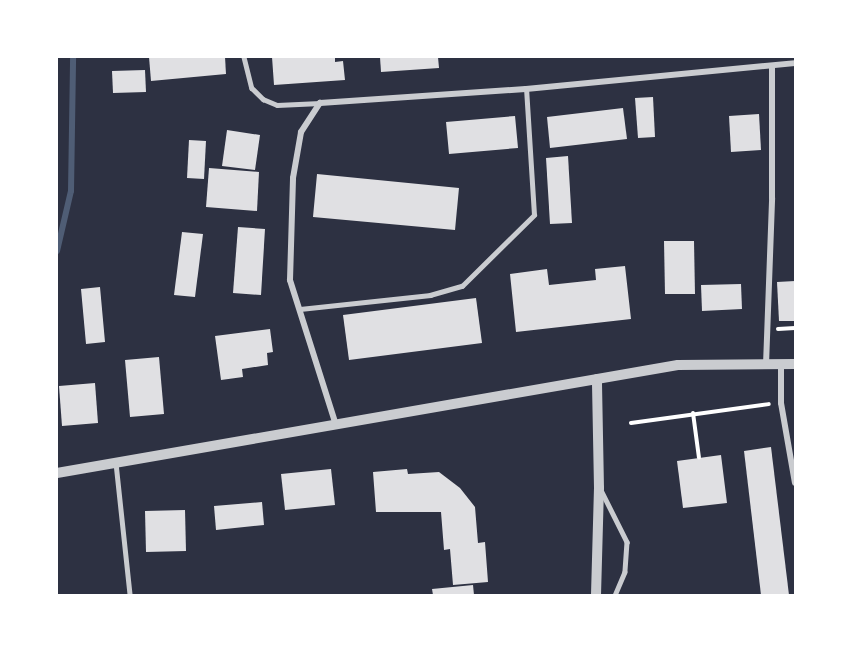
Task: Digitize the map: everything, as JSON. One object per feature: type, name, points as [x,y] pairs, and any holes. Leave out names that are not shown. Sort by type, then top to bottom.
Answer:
[{"type":"street","points":[[335,422],[290,280],[293,178],[301,132],[320,103],[526,89],[795,63]]},
{"type":"street","points":[[766,365],[772,198],[772,66]]},
{"type":"street","points":[[781,364],[781,403],[795,483]]},
{"type":"street","points":[[57,473],[335,422],[678,365],[795,364]]},
{"type":"street","points":[[596,595],[599,488],[597,379]]},
{"type":"lane","points":[[244,57],[252,87],[263,99],[278,105],[320,103]]},
{"type":"lane","points":[[300,309],[430,295],[462,286],[534,215],[526,89]]},
{"type":"lane","points":[[116,461],[130,595]]},
{"type":"lane","points":[[599,488],[613,507],[627,542],[625,572],[615,595]]},
{"type":"path","points":[[631,423],[781,403]]},
{"type":"path","points":[[693,413],[699,458]]},
{"type":"building","points":[[149,57],[225,57],[226,74],[151,81]]},
{"type":"building","points":[[272,57],[335,57],[335,62],[343,61],[345,80],[274,85]]},
{"type":"building","points":[[380,57],[438,57],[439,68],[381,72]]},
{"type":"building","points":[[145,70],[146,92],[113,93],[112,71]]},
{"type":"building","points":[[653,97],[655,137],[638,138],[635,98]]},
{"type":"building","points":[[623,108],[627,139],[550,148],[547,117]]},
{"type":"building","points":[[759,114],[761,150],[731,152],[729,116]]},
{"type":"building","points":[[515,116],[518,148],[449,154],[446,122]]},
{"type":"building","points":[[227,130],[260,135],[255,170],[222,166]]},
{"type":"building","points":[[189,140],[206,141],[204,179],[187,178]]},
{"type":"building","points":[[568,156],[572,223],[550,224],[546,158]]},
{"type":"building","points":[[209,168],[259,172],[257,211],[206,207]]},
{"type":"building","points":[[317,174],[459,188],[455,230],[313,217]]},
{"type":"building","points":[[238,227],[265,229],[261,295],[233,293]]},
{"type":"building","points":[[182,232],[203,234],[195,297],[174,295]]},
{"type":"building","points":[[664,241],[694,241],[695,294],[665,294]]},
{"type":"building","points":[[625,266],[631,319],[516,332],[510,274],[547,269],[549,285],[596,280],[595,269]]},
{"type":"building","points":[[795,281],[795,321],[779,321],[777,282]]},
{"type":"building","points":[[741,284],[742,309],[702,311],[701,285]]},
{"type":"building","points":[[100,287],[105,342],[86,344],[81,289]]},
{"type":"building","points":[[476,298],[482,343],[349,360],[343,315]]},
{"type":"building","points":[[270,329],[273,352],[267,353],[268,365],[242,369],[243,377],[221,380],[215,336]]},
{"type":"building","points":[[159,357],[164,414],[130,417],[125,360]]},
{"type":"building","points":[[95,383],[98,423],[62,426],[59,386]]},
{"type":"building","points":[[771,447],[789,595],[761,595],[744,451]]},
{"type":"building","points":[[721,455],[727,503],[683,508],[677,461]]},
{"type":"building","points":[[331,469],[335,505],[285,510],[281,474]]},
{"type":"building","points":[[407,469],[408,474],[439,472],[460,488],[475,507],[478,543],[485,542],[488,582],[453,585],[450,549],[444,550],[441,512],[376,512],[373,472]]},
{"type":"building","points":[[262,502],[264,525],[216,530],[214,506]]},
{"type":"building","points":[[185,510],[186,551],[146,552],[145,511]]},
{"type":"building","points":[[473,585],[474,595],[433,595],[432,589]]},
{"type":"waterway","points":[[57,251],[71,191],[73,57]]}]
